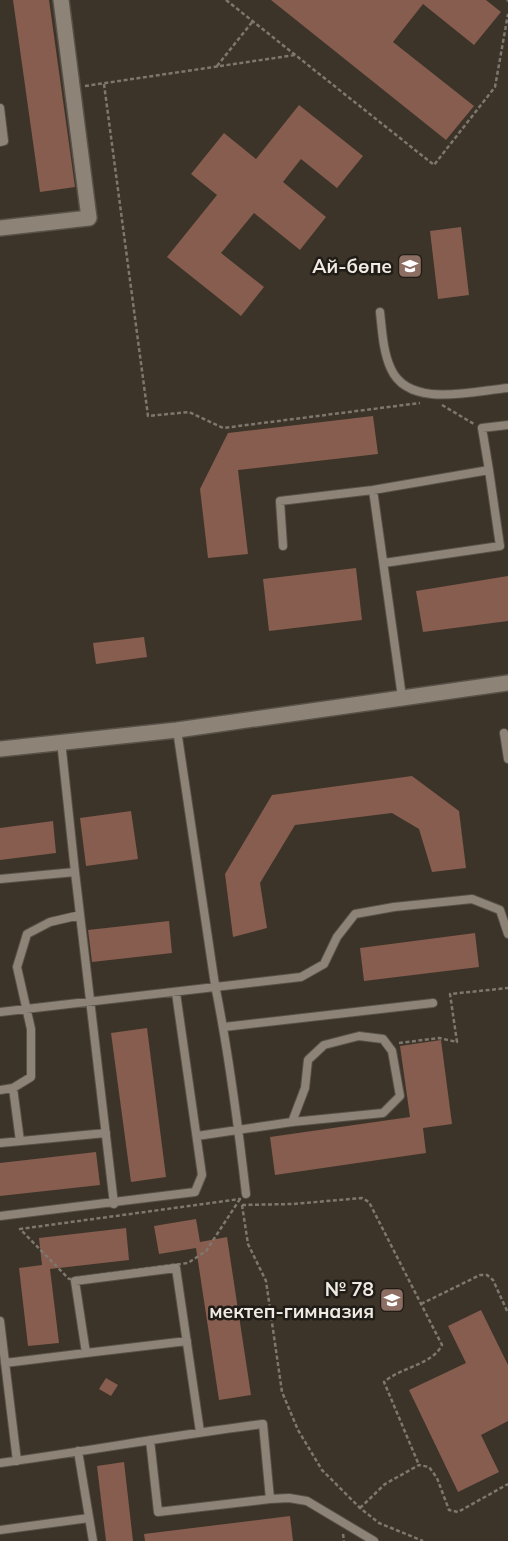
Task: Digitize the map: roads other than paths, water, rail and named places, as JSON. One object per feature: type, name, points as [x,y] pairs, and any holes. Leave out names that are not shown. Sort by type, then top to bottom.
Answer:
[{"type":"street","points":[[0,228],[90,218],[61,0]]},
{"type":"street","points":[[0,749],[177,730],[508,683]]},
{"type":"lane","points":[[0,108],[4,141],[0,142]]},
{"type":"lane","points":[[380,312],[391,369],[397,380],[408,389],[421,394],[448,394],[508,388]]},
{"type":"lane","points":[[384,563],[500,546],[482,428],[508,426]]},
{"type":"lane","points":[[283,546],[280,501],[373,490],[488,470]]},
{"type":"lane","points":[[373,490],[402,697]]},
{"type":"lane","points":[[177,730],[215,986],[224,1027],[239,1131],[243,1197]]},
{"type":"lane","points":[[504,733],[508,759]]},
{"type":"lane","points":[[61,741],[114,1204]]},
{"type":"lane","points":[[0,879],[75,872]]},
{"type":"lane","points":[[0,1012],[91,1003],[176,993],[215,986],[243,985],[301,977],[324,964],[337,937],[355,914],[394,907],[472,899],[500,910],[508,934]]},
{"type":"lane","points":[[0,1090],[13,1088],[31,1077],[31,1029],[17,967],[27,934],[50,922],[80,915]]},
{"type":"lane","points":[[0,1216],[114,1204],[196,1192],[202,1175],[176,993]]},
{"type":"lane","points":[[224,1027],[433,1003]]},
{"type":"lane","points":[[197,1136],[292,1122],[383,1113],[400,1096],[392,1051],[383,1039],[359,1036],[324,1044],[308,1060],[305,1088],[292,1122]]},
{"type":"lane","points":[[13,1088],[20,1141]]},
{"type":"lane","points":[[0,1143],[106,1133]]},
{"type":"lane","points":[[86,1353],[75,1282],[176,1268],[200,1432]]},
{"type":"lane","points":[[0,1321],[17,1461]]},
{"type":"lane","points":[[5,1363],[187,1341]]},
{"type":"lane","points":[[0,1463],[262,1424],[270,1499]]},
{"type":"lane","points":[[150,1440],[158,1512],[289,1498],[307,1501],[374,1541]]},
{"type":"lane","points":[[78,1451],[93,1541]]},
{"type":"lane","points":[[0,1530],[89,1518]]},
{"type":"place","name":"Ай-бөпе","points":[[410,266]]},
{"type":"place","name":"№ 78 мектеп-гимназия","points":[[392,1300]]}]
